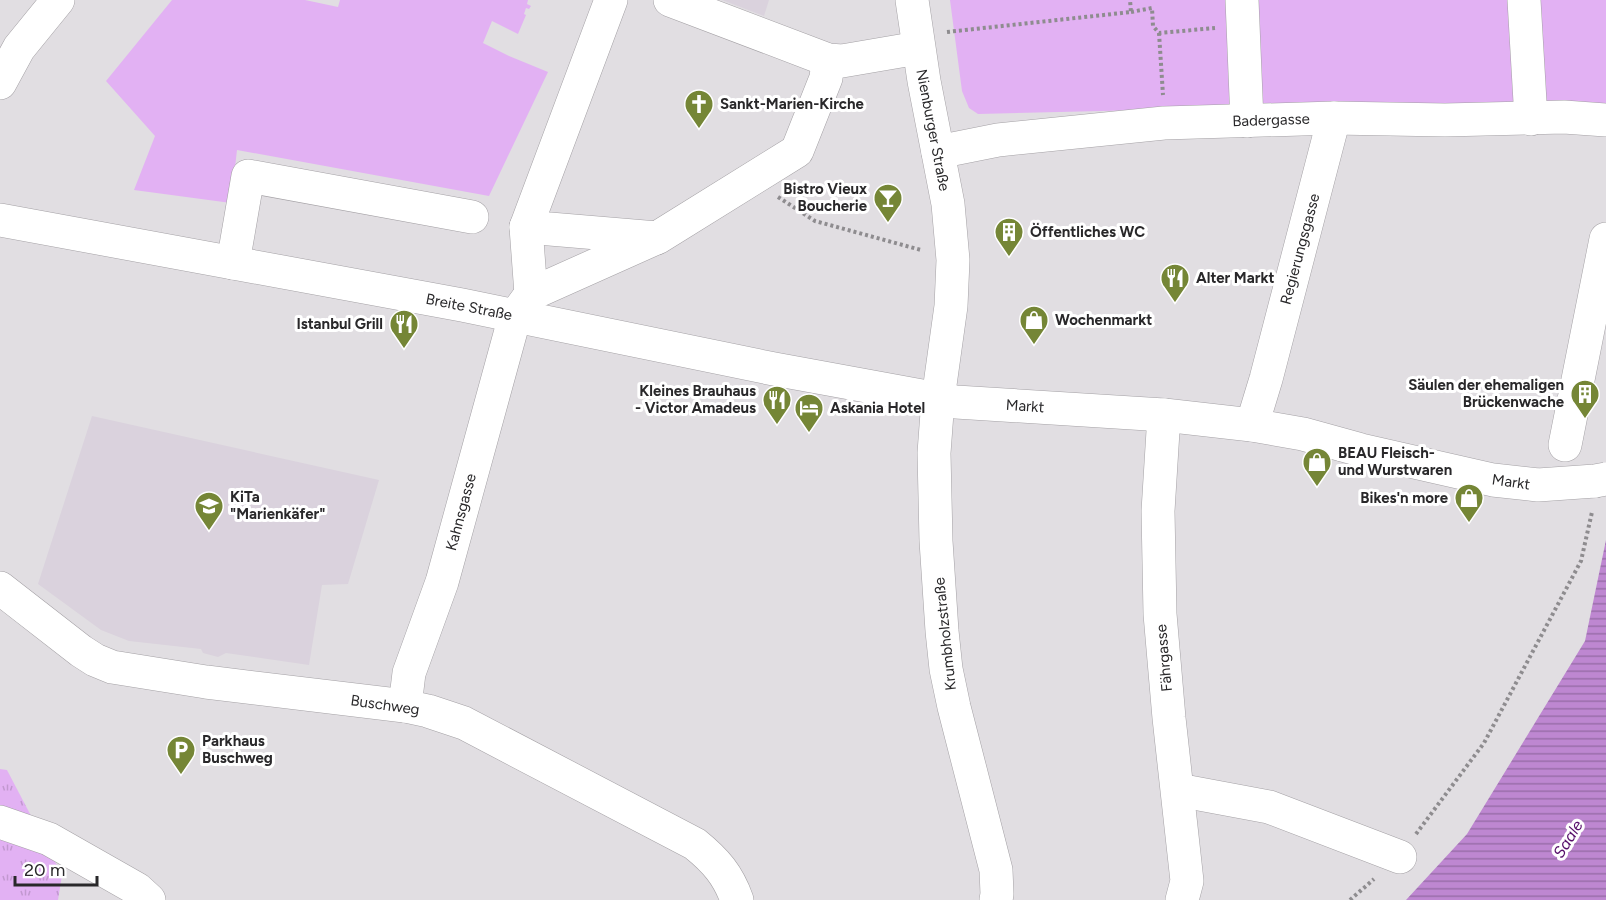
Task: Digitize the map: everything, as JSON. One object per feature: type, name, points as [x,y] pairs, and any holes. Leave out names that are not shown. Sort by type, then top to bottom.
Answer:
[{"type":"street","points":[[0,83],[20,48],[58,0]]},
{"type":"street","points":[[611,0],[526,227],[657,237]]},
{"type":"street","points":[[670,0],[828,60],[842,61],[917,42]]},
{"type":"street","name":"Nienburger Straße","points":[[912,0],[917,42],[960,261]]},
{"type":"street","points":[[1524,0],[1531,119]]},
{"type":"street","points":[[1243,13],[1247,121]]},
{"type":"street","points":[[523,305],[657,237],[797,151],[826,78],[828,60]]},
{"type":"street","name":"Badergasse","points":[[938,152],[998,140],[1164,123],[1334,118],[1445,120],[1564,117],[1606,120]]},
{"type":"street","name":"Regierungsgasse","points":[[1252,425],[1266,380],[1334,118]]},
{"type":"street","points":[[233,263],[248,176],[472,217]]},
{"type":"street","name":"Breite Straße","points":[[0,220],[233,263],[523,305],[794,373],[938,399]]},
{"type":"street","name":"Kahnsgasse","points":[[405,706],[409,673],[442,582],[523,305],[526,227]]},
{"type":"street","points":[[1565,445],[1606,239]]},
{"type":"street","points":[[938,399],[951,306],[960,261]]},
{"type":"street","name":"Markt","points":[[938,399],[1164,415],[1252,425],[1303,434],[1360,450],[1493,480],[1598,489]]},
{"type":"street","name":"Krumbholzstraße","points":[[938,399],[934,453],[936,541],[945,659],[965,754],[996,870],[996,900]]},
{"type":"street","name":"Fährgasse","points":[[1164,415],[1158,511],[1160,614],[1187,881],[1182,900]]},
{"type":"street","name":"Buschweg","points":[[0,588],[81,651],[112,667],[206,682],[405,706],[447,717],[485,733],[695,844],[718,864],[731,883],[737,900]]},
{"type":"street","points":[[1178,790],[1269,807],[1400,856]]},
{"type":"street","points":[[0,822],[49,839],[137,889],[149,900]]},
{"type":"path","points":[[1130,0],[1131,12]]},
{"type":"path","points":[[917,42],[1152,8],[1153,26],[1159,33],[1164,123]]},
{"type":"path","points":[[1159,33],[1243,13]]},
{"type":"path","points":[[751,179],[815,221],[960,261]]},
{"type":"path","points":[[1350,900],[1400,856],[1484,743],[1581,561],[1598,489]]},
{"type":"shaded area","points":[[722,0],[769,0],[764,16]]},
{"type":"shaded area","name":"KiTa \"Marienkäfer\"","points":[[92,416],[379,480],[348,584],[322,585],[309,665],[226,653],[218,657],[203,653],[201,649],[129,641],[101,630],[38,584]]},
{"type":"green space","points":[[172,0],[305,0],[338,7],[340,0],[528,0],[527,4],[531,6],[529,9],[526,8],[524,14],[526,15],[518,34],[492,21],[483,43],[548,72],[489,196],[237,150],[231,203],[134,190],[155,136],[106,81]]},
{"type":"green space","points":[[950,0],[1606,0],[1606,106],[1317,106],[978,114],[969,108],[962,91]]},
{"type":"green space","points":[[0,769],[7,770],[62,875],[58,900],[0,900]]},
{"type":"water","name":"Saale","points":[[1606,540],[1606,900],[1406,900],[1467,834],[1585,641]]},
{"type":"place","name":"Sankt-Marien-Kirche","points":[[699,130]]},
{"type":"place","name":"Bistro Vieux Boucherie","points":[[888,224]]},
{"type":"place","name":"Öffentliches WC","points":[[1009,258]]},
{"type":"place","name":"Alter Markt","points":[[1175,304]]},
{"type":"place","name":"Wochenmarkt","points":[[1034,346]]},
{"type":"place","name":"Istanbul Grill","points":[[404,350]]},
{"type":"place","name":"Säulen der ehemaligen Brückenwache","points":[[1585,420]]},
{"type":"place","name":"Kleines Brauhaus - Victor Amadeus","points":[[777,426]]},
{"type":"place","name":"Askania Hotel","points":[[809,434]]},
{"type":"place","name":"BEAU Fleisch- und Wurstwaren","points":[[1317,488]]},
{"type":"place","name":"Bikes'n more","points":[[1469,524]]},
{"type":"place","name":"KiTa \"Marienkäfer\"","points":[[209,532]]},
{"type":"place","name":"Parkhaus Buschweg","points":[[181,776]]}]
